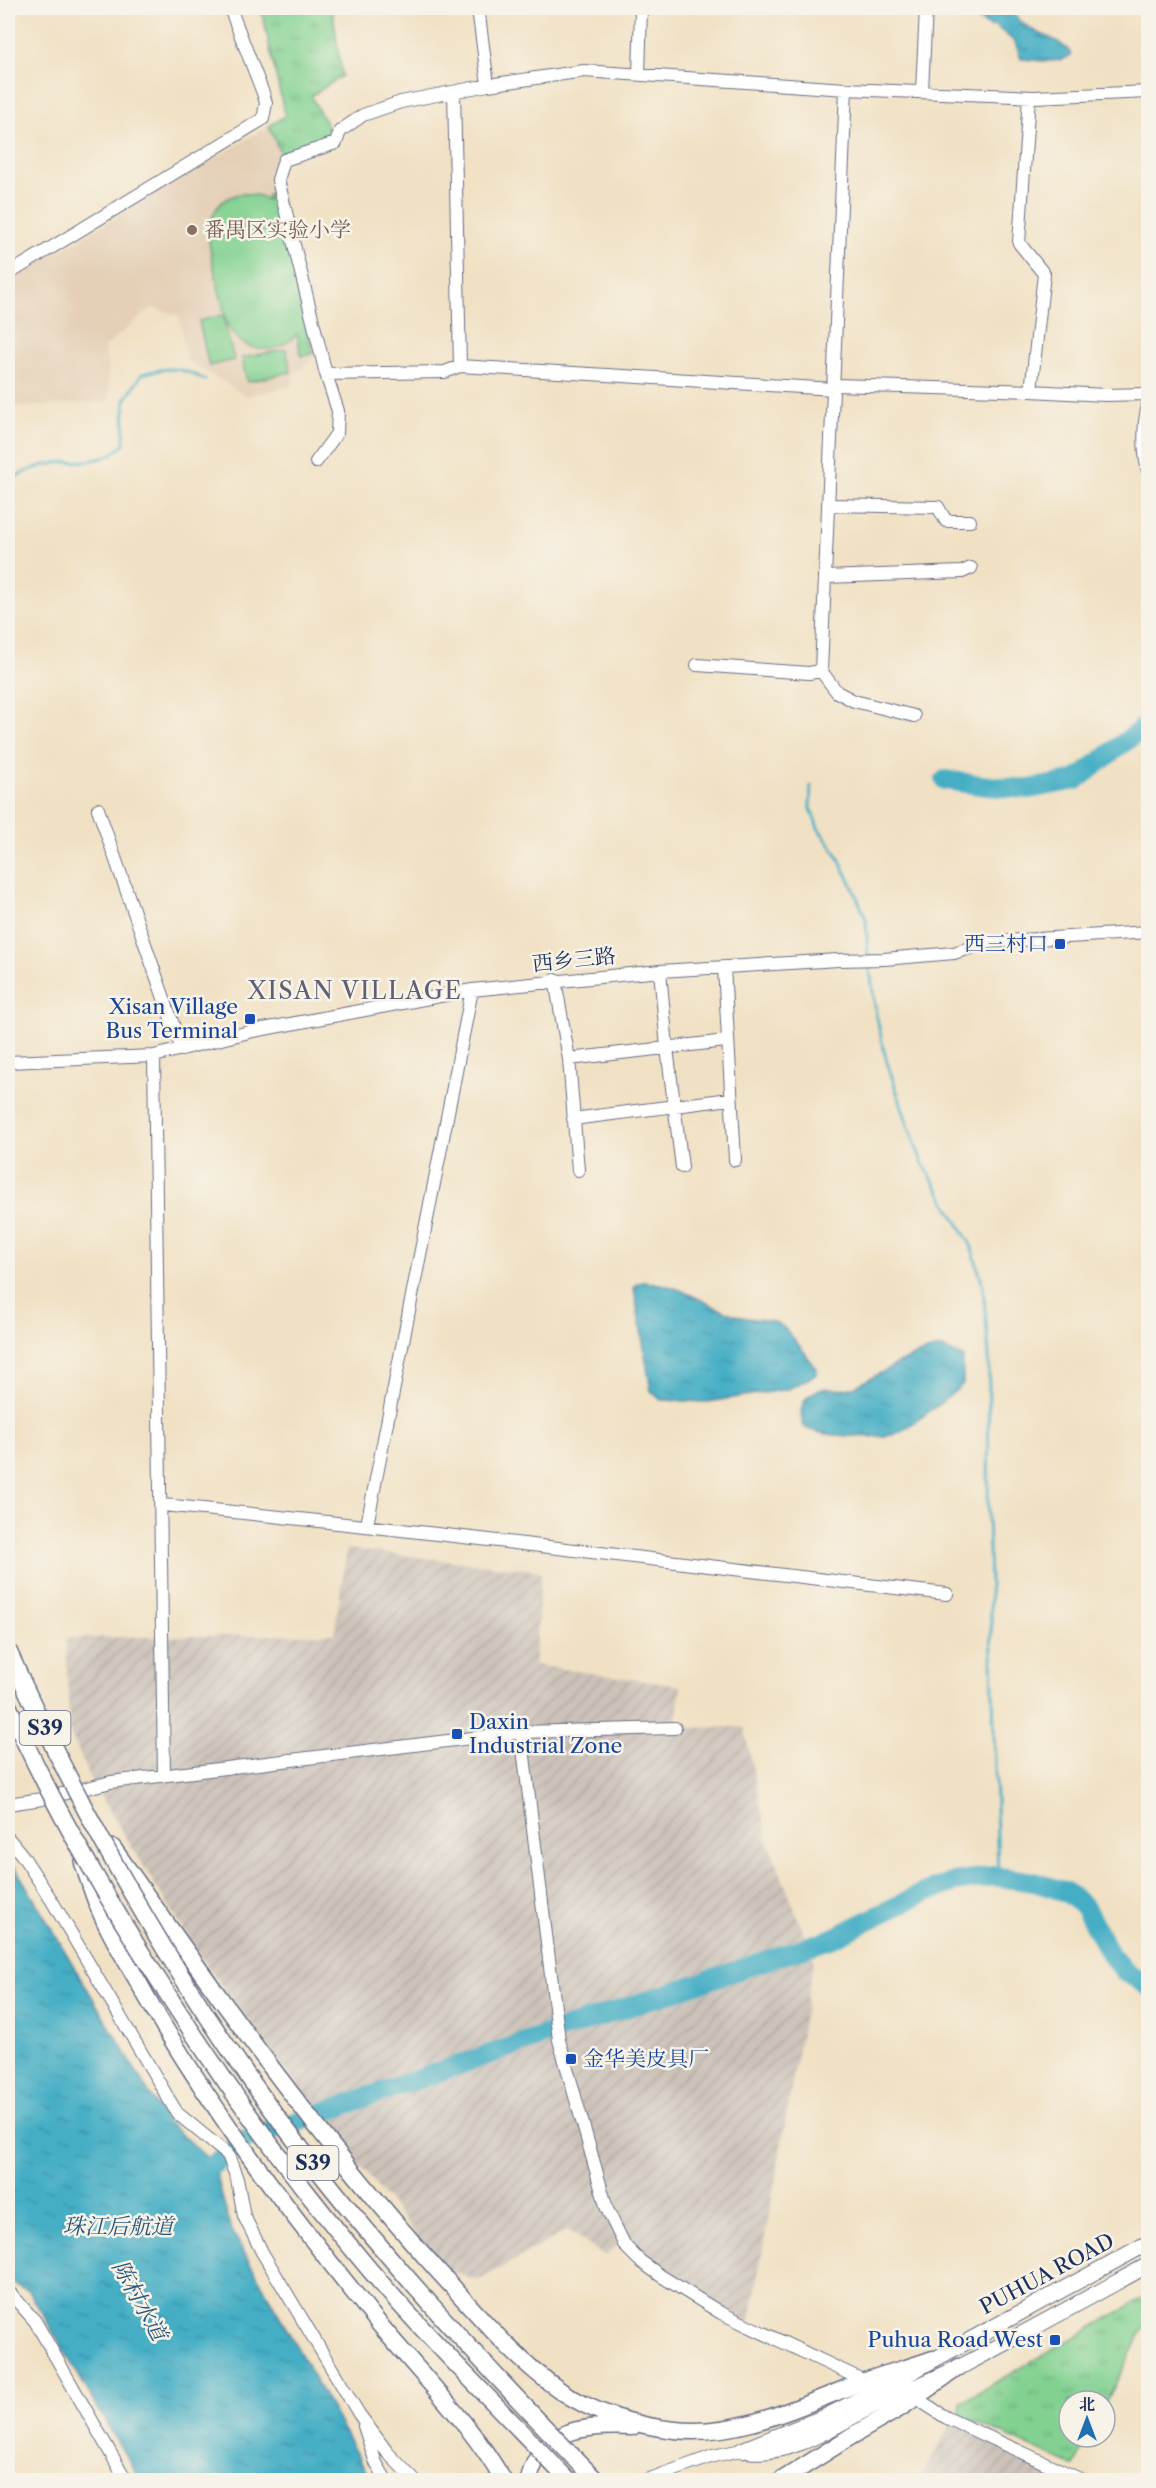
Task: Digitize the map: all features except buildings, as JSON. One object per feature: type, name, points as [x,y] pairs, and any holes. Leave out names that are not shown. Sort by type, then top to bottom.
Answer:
[{"type":"highway","name":"S39","points":[[8,1650],[83,1806],[188,1986],[279,2118],[353,2213],[428,2299],[596,2481]]},
{"type":"highway","name":"S39","points":[[8,1705],[75,1842],[125,1927],[229,2090],[369,2269],[568,2481]]},
{"type":"highway","points":[[83,1806],[222,2004],[377,2200],[481,2318],[549,2382],[564,2393],[602,2411],[634,2422],[675,2430]]},
{"type":"highway","points":[[75,1842],[98,1907],[164,2027],[250,2159],[319,2250],[411,2364],[466,2426],[503,2481]]},
{"type":"highway","points":[[529,2481],[538,2458],[547,2446],[563,2435],[595,2427],[716,2430],[749,2424],[865,2381],[933,2359]]},
{"type":"highway","points":[[782,2481],[914,2393],[959,2367]]},
{"type":"highway","points":[[789,2481],[807,2463]]},
{"type":"main road","name":"PUHUA ROAD","points":[[882,2388],[1149,2243]]},
{"type":"main road","name":"PUHUA ROAD","points":[[959,2367],[1149,2265]]},
{"type":"main road","points":[[742,2450],[828,2416],[882,2388]]},
{"type":"main road","points":[[742,2450],[765,2452],[791,2446],[914,2393]]},
{"type":"street","points":[[8,274],[263,119],[266,103],[230,8]]},
{"type":"street","points":[[478,8],[488,85]]},
{"type":"street","points":[[639,75],[641,8]]},
{"type":"street","points":[[922,91],[926,8]]},
{"type":"street","points":[[316,462],[337,433],[338,411],[326,374],[278,180],[284,160],[336,143],[340,131],[363,115],[401,102],[488,85],[584,71],[1029,97],[1149,92]]},
{"type":"street","points":[[846,88],[835,387],[821,671],[837,692],[854,700],[914,716]]},
{"type":"street","points":[[454,92],[460,366]]},
{"type":"street","points":[[1029,97],[1019,243],[1044,274],[1031,391]]},
{"type":"street","points":[[326,374],[445,372],[460,366],[835,387],[1031,391],[1105,395],[1149,394]]},
{"type":"street","points":[[1149,405],[1146,415],[1145,459],[1149,471]]},
{"type":"street","points":[[829,505],[938,507],[946,521],[970,521]]},
{"type":"street","points":[[825,577],[962,572],[971,568]]},
{"type":"street","points":[[697,665],[809,673],[821,671]]},
{"type":"street","points":[[98,809],[182,1050]]},
{"type":"street","name":"西乡三路","points":[[8,1062],[154,1056],[253,1031],[471,990],[555,980],[660,971],[884,959],[954,952],[989,942],[1149,932]]},
{"type":"street","points":[[724,968],[726,1041],[735,1160]]},
{"type":"street","points":[[660,971],[682,1167]]},
{"type":"street","points":[[555,980],[568,1059],[578,1170]]},
{"type":"street","points":[[367,1525],[471,990]]},
{"type":"street","points":[[568,1059],[726,1041]]},
{"type":"street","points":[[154,1056],[164,1775]]},
{"type":"street","points":[[573,1119],[730,1099]]},
{"type":"street","points":[[162,1505],[367,1525],[600,1555],[947,1594]]},
{"type":"street","points":[[8,1804],[42,1799],[103,1784],[164,1775],[521,1732],[675,1728]]},
{"type":"street","points":[[521,1732],[553,2007],[559,2040],[607,2209],[625,2246],[661,2276],[721,2313],[882,2388]]},
{"type":"street","points":[[8,1838],[52,1901],[177,2113],[228,2156],[237,2179],[244,2216],[262,2252],[359,2414],[387,2452],[414,2481]]},
{"type":"street","points":[[9,2294],[35,2321],[126,2481]]},
{"type":"street","points":[[914,2393],[959,2424],[1082,2481]]},
{"type":"street","points":[[359,2414],[376,2463],[386,2481]]},
{"type":"street","points":[[647,2481],[712,2456],[742,2450]]},
{"type":"shaded area","name":"番禺区实验小学","points":[[269,126],[284,160],[278,180],[320,352],[294,374],[293,386],[246,396],[187,360],[179,316],[152,308],[104,348],[108,365],[109,401],[9,408],[8,281]]},
{"type":"shaded area","points":[[347,1549],[541,1571],[535,1665],[681,1686],[675,1728],[744,1727],[768,1841],[814,1959],[749,2327],[721,2313],[622,2242],[604,2256],[568,2230],[477,2281],[442,2267],[318,2114],[199,1955],[94,1786],[69,1730],[66,1638],[334,1634]]},
{"type":"shaded area","points":[[952,2421],[1083,2480],[920,2480]]},
{"type":"green space","points":[[261,8],[332,8],[342,76],[311,96],[334,138],[282,157],[269,126],[285,116]]},
{"type":"green space","points":[[278,191],[313,353],[301,356],[297,334],[279,347],[259,349],[241,341],[233,334],[227,324],[210,248],[210,223],[224,200],[233,196],[253,194],[268,200],[268,194]]},
{"type":"green space","points":[[223,315],[234,360],[209,366],[199,321]]},
{"type":"green space","points":[[286,349],[291,372],[247,382],[242,358]]},
{"type":"green space","points":[[1148,2295],[1148,2318],[1113,2389],[1057,2389],[1057,2449],[1083,2449],[1074,2466],[960,2415],[961,2402]]},
{"type":"water","points":[[961,8],[1009,8],[1025,25],[1057,41],[1072,55],[1054,61],[1021,59],[1015,42],[993,24],[991,27]]},
{"type":"water","points":[[643,1282],[684,1291],[717,1308],[742,1317],[778,1323],[796,1341],[817,1369],[817,1374],[788,1389],[707,1402],[661,1400],[651,1391],[634,1288],[636,1284]]},
{"type":"water","points":[[942,1348],[963,1357],[963,1384],[901,1431],[887,1436],[862,1437],[820,1433],[803,1426],[801,1417],[805,1400],[818,1390],[850,1388],[907,1359]]},
{"type":"water","name":"珠江后航道","points":[[8,1858],[165,2120],[214,2164],[230,2227],[371,2480],[140,2480],[29,2291],[8,2281]]},
{"type":"waterway","points":[[8,481],[44,465],[93,460],[116,451],[124,444],[125,400],[142,374],[174,369],[188,372],[205,380]]},
{"type":"waterway","points":[[945,780],[1029,789],[1076,780],[1148,724]]},
{"type":"waterway","points":[[811,786],[810,806],[818,828],[835,851],[866,919],[868,957]]},
{"type":"waterway","points":[[869,963],[876,1014],[886,1059],[909,1128],[922,1162],[971,1245],[983,1286],[989,1356],[988,1511],[998,1877]]},
{"type":"waterway","points":[[191,2178],[214,2164],[244,2140],[833,1938],[923,1893],[955,1882],[993,1876],[1034,1882],[1066,1892],[1084,1906],[1110,1954],[1124,1971],[1148,1986]]},
{"type":"place","name":"番禺区实验小学","points":[[192,230]]},
{"type":"place","name":"西三村口","points":[[1060,944]]},
{"type":"place","name":"Xisan Village Bus Terminal","points":[[250,1019]]},
{"type":"place","name":"Daxin Industrial Zone","points":[[457,1734]]},
{"type":"place","name":"金华美皮具厂","points":[[571,2059]]},
{"type":"place","name":"Puhua Road West","points":[[1055,2340]]},
{"type":"district","name":"XISAN VILLAGE","points":[[355,991]]},
{"type":"water label","name":"陈村水道","points":[[140,2300]]}]
